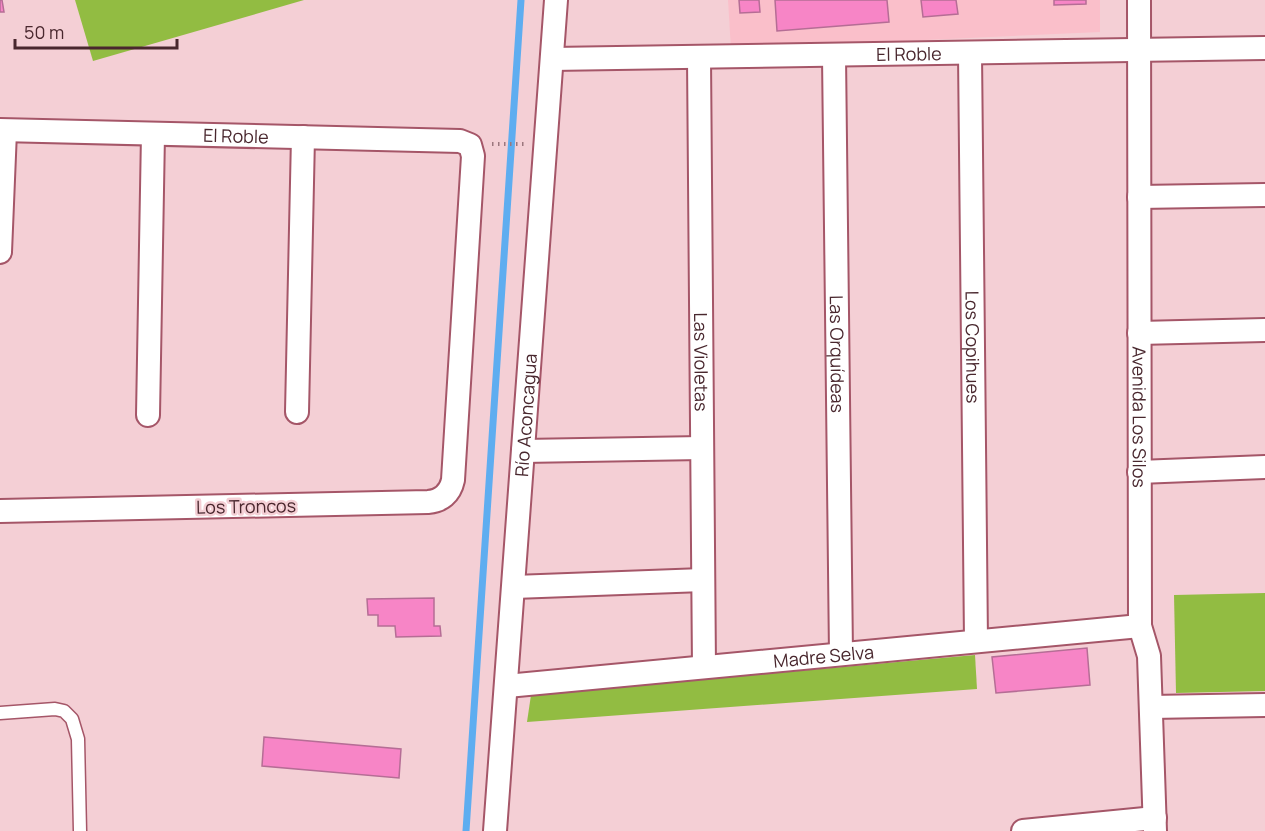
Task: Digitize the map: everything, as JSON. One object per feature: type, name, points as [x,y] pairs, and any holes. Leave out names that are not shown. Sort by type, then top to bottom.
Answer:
[{"type":"street","name":"Río Aconcagua","points":[[495,831],[556,0]]},
{"type":"street","name":"Avenida Los Silos","points":[[1139,0],[1140,626],[1149,656],[1155,825]]},
{"type":"street","name":"El Roble","points":[[552,59],[1265,48]]},
{"type":"street","name":"Los Copihues","points":[[970,53],[976,641]]},
{"type":"street","name":"Las Orquídeas","points":[[834,56],[841,654]]},
{"type":"street","name":"Las Violetas","points":[[699,58],[704,667]]},
{"type":"street","name":"El Roble","points":[[2,130],[460,141],[470,145]]},
{"type":"street","points":[[0,252],[2,130]]},
{"type":"street","points":[[148,415],[153,134]]},
{"type":"street","points":[[297,412],[303,137]]},
{"type":"street","name":"Los Troncos","points":[[0,511],[434,501],[445,496],[452,486],[455,454],[473,156],[470,145]]},
{"type":"street","points":[[1139,197],[1265,195]]},
{"type":"street","points":[[1139,333],[1265,330]]},
{"type":"street","points":[[523,451],[702,448]]},
{"type":"street","points":[[1139,472],[1265,467]]},
{"type":"street","points":[[514,587],[703,580]]},
{"type":"street","name":"Madre Selva","points":[[507,686],[1140,626]]},
{"type":"street","points":[[1151,707],[1265,705]]},
{"type":"street","points":[[1023,831],[1155,825]]},
{"type":"lane","points":[[0,713],[55,709],[64,711],[72,719],[78,739],[80,831]]},
{"type":"path","points":[[501,144],[526,144]]},
{"type":"shaded area","points":[[728,0],[1100,0],[1100,32],[731,49]]},
{"type":"green space","points":[[75,0],[304,0],[93,61]]},
{"type":"green space","points":[[1265,593],[1265,691],[1176,693],[1174,595]]},
{"type":"green space","points":[[975,655],[977,689],[527,722],[531,695]]},
{"type":"building","points":[[0,0],[2,0],[4,12],[0,12]]},
{"type":"building","points":[[739,0],[759,0],[760,12],[740,13]]},
{"type":"building","points":[[775,0],[887,0],[889,22],[777,31]]},
{"type":"building","points":[[921,0],[956,0],[958,14],[923,17]]},
{"type":"building","points":[[1054,0],[1086,0],[1086,4],[1054,5]]},
{"type":"building","points":[[434,598],[434,626],[440,626],[441,636],[396,637],[395,626],[378,626],[378,615],[368,615],[367,599]]},
{"type":"building","points":[[1087,648],[1090,685],[996,693],[992,657]]},
{"type":"building","points":[[264,737],[401,749],[399,778],[262,766]]},
{"type":"waterway","points":[[466,831],[521,0]]}]
